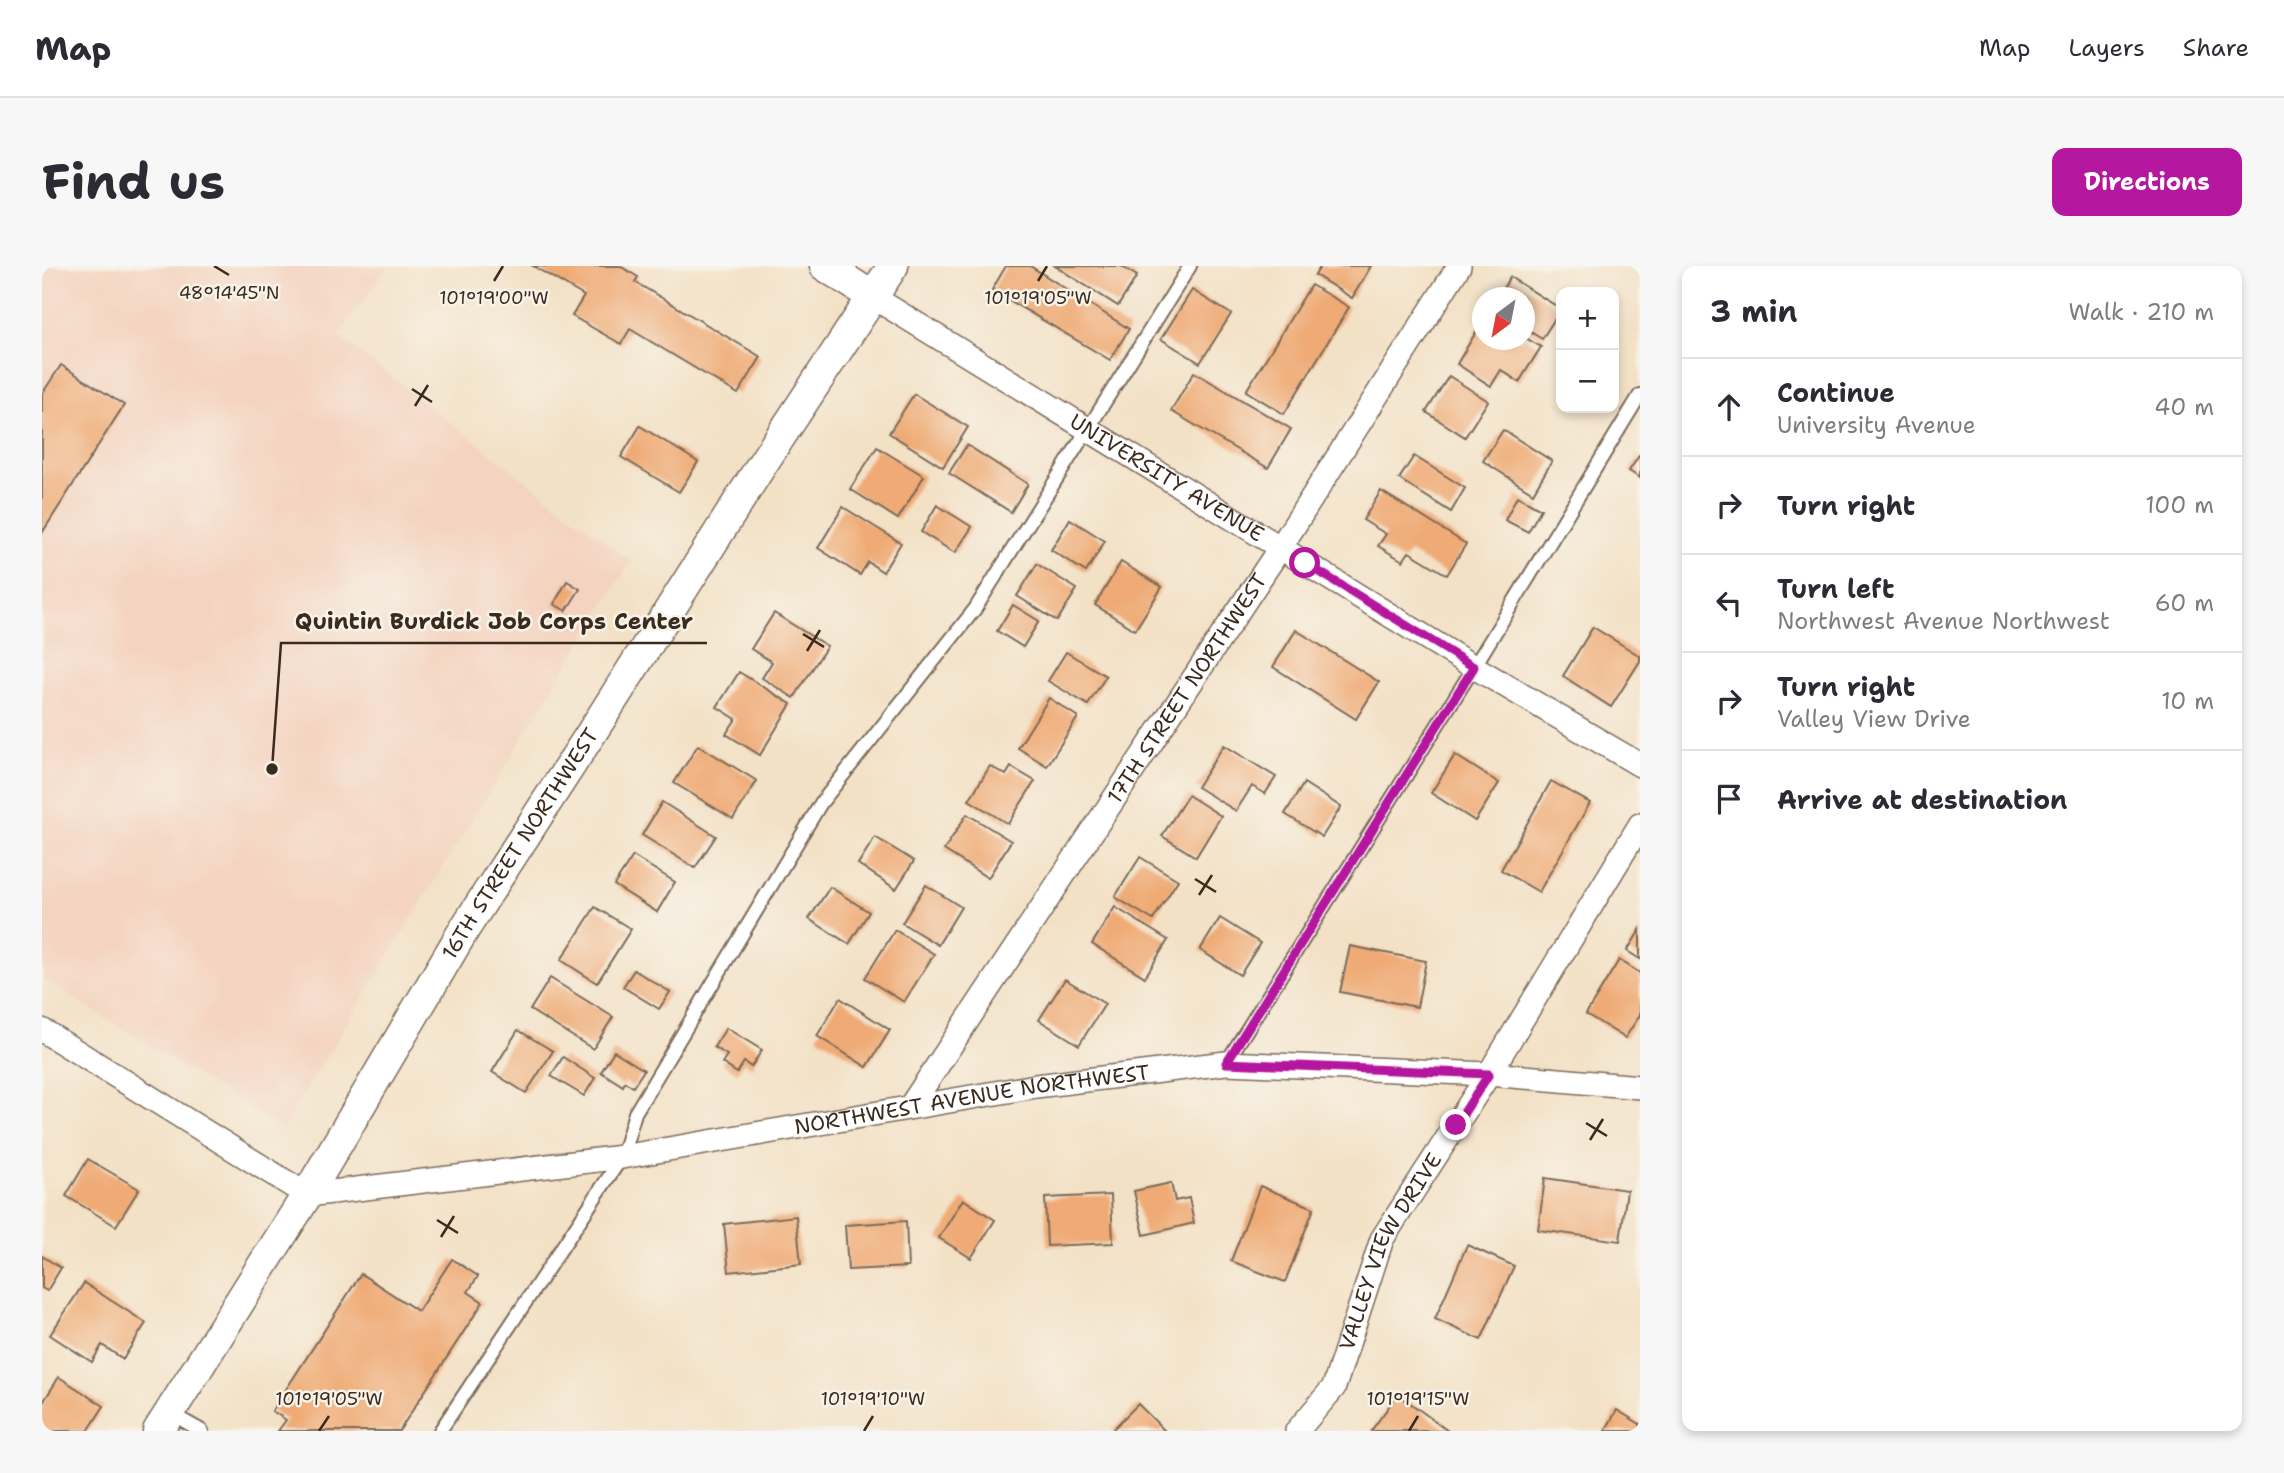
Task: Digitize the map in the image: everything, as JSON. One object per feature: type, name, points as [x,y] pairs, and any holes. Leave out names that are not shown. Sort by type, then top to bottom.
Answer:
[{"type":"street","points":[[825,266],[873,297]]},
{"type":"street","name":"16TH STREET NORTHWEST","points":[[164,1422],[307,1195],[464,928],[893,266]]},
{"type":"street","name":"17TH STREET NORTHWEST","points":[[910,1107],[1280,548],[1459,266]]},
{"type":"street","name":"UNIVERSITY AVENUE","points":[[873,297],[1474,667],[1640,765]]},
{"type":"street","name":"VALLEY VIEW DRIVE","points":[[1297,1431],[1334,1387],[1382,1239],[1489,1074],[1640,825]]},
{"type":"street","points":[[42,1030],[307,1195]]},
{"type":"street","name":"NORTHWEST AVENUE NORTHWEST","points":[[307,1195],[622,1157],[1036,1086],[1226,1063],[1489,1074],[1640,1087]]},
{"type":"lane","points":[[440,1431],[622,1157],[635,1113],[821,803],[975,609],[1190,266]]},
{"type":"lane","points":[[1226,1063],[1474,667],[1640,395]]},
{"type":"lane","points":[[164,1422],[202,1431]]},
{"type":"shaded area","points":[[42,266],[388,266],[338,336],[631,561],[282,1129],[42,978]]},
{"type":"building","points":[[533,266],[620,266],[638,277],[635,282],[761,357],[738,394],[630,329],[621,344],[572,316],[584,296]]},
{"type":"building","points":[[1006,266],[1030,266],[1129,329],[1110,360],[992,290]]},
{"type":"building","points":[[1055,266],[1121,266],[1137,276],[1118,306]]},
{"type":"building","points":[[1321,266],[1371,266],[1352,298],[1315,275]]},
{"type":"building","points":[[1510,277],[1526,287],[1504,287]]},
{"type":"building","points":[[1311,285],[1349,307],[1284,414],[1246,391]]},
{"type":"building","points":[[1192,290],[1231,314],[1200,363],[1161,339]]},
{"type":"building","points":[[1535,293],[1556,306],[1556,317],[1542,339],[1535,335]]},
{"type":"building","points":[[1472,339],[1472,350],[1535,350],[1535,343],[1541,347],[1519,382],[1501,370],[1491,386],[1457,364]]},
{"type":"building","points":[[61,365],[124,405],[42,533],[42,394]]},
{"type":"building","points":[[1194,372],[1291,429],[1268,468],[1171,411]]},
{"type":"building","points":[[1449,376],[1488,401],[1465,437],[1426,412]]},
{"type":"building","points":[[914,394],[968,427],[943,467],[889,433]]},
{"type":"building","points":[[640,426],[698,462],[679,492],[621,457]]},
{"type":"building","points":[[1503,430],[1552,461],[1533,493],[1483,461]]},
{"type":"building","points":[[967,445],[1028,484],[1011,512],[949,473]]},
{"type":"building","points":[[877,447],[924,476],[898,519],[850,489]]},
{"type":"building","points":[[1640,454],[1640,478],[1629,471]]},
{"type":"building","points":[[1414,456],[1465,488],[1451,512],[1399,479]]},
{"type":"building","points":[[1381,491],[1466,544],[1447,575],[1409,552],[1403,561],[1378,546],[1386,534],[1363,520]]},
{"type":"building","points":[[1517,496],[1541,509],[1528,532],[1505,520]]},
{"type":"building","points":[[937,505],[972,527],[955,553],[921,532]]},
{"type":"building","points":[[843,507],[901,543],[883,572],[868,562],[860,575],[818,548]]},
{"type":"building","points":[[1070,519],[1105,541],[1086,572],[1051,550]]},
{"type":"building","points":[[1121,562],[1162,587],[1135,630],[1095,605]]},
{"type":"building","points":[[1037,564],[1077,589],[1057,621],[1017,596]]},
{"type":"building","points":[[567,581],[580,589],[566,611],[554,604]]},
{"type":"building","points":[[1013,605],[1039,621],[1023,647],[997,631]]},
{"type":"building","points":[[774,613],[827,646],[794,698],[762,678],[772,662],[751,649]]},
{"type":"building","points":[[1593,627],[1640,656],[1640,661],[1611,707],[1563,676]]},
{"type":"building","points":[[1296,630],[1379,682],[1356,719],[1273,667]]},
{"type":"building","points":[[1066,652],[1106,676],[1088,705],[1048,681]]},
{"type":"building","points":[[739,672],[791,704],[760,755],[726,734],[736,719],[717,707]]},
{"type":"building","points":[[1049,698],[1078,717],[1047,766],[1018,748]]},
{"type":"building","points":[[698,745],[757,781],[733,819],[674,783]]},
{"type":"building","points":[[1224,745],[1276,777],[1265,794],[1252,786],[1236,811],[1197,787]]},
{"type":"building","points":[[1455,755],[1499,783],[1475,821],[1431,793]]},
{"type":"building","points":[[990,766],[1006,775],[1011,767],[1035,781],[1008,824],[969,800]]},
{"type":"building","points":[[1551,781],[1590,803],[1539,892],[1501,870]]},
{"type":"building","points":[[1304,783],[1341,807],[1322,837],[1285,814]]},
{"type":"building","points":[[1188,795],[1221,816],[1196,857],[1162,836]]},
{"type":"building","points":[[662,802],[716,836],[695,868],[642,835]]},
{"type":"building","points":[[967,814],[1011,841],[988,878],[944,850]]},
{"type":"building","points":[[875,837],[914,861],[896,889],[858,864]]},
{"type":"building","points":[[633,856],[675,882],[657,912],[614,885]]},
{"type":"building","points":[[1140,857],[1178,880],[1153,920],[1115,897]]},
{"type":"building","points":[[926,885],[961,907],[938,945],[902,923]]},
{"type":"building","points":[[830,887],[869,912],[849,944],[809,919]]},
{"type":"building","points":[[595,907],[631,929],[597,983],[561,960]]},
{"type":"building","points":[[1115,907],[1168,940],[1145,977],[1092,944]]},
{"type":"building","points":[[1220,918],[1260,943],[1240,975],[1200,950]]},
{"type":"building","points":[[895,930],[934,954],[904,1002],[865,978]]},
{"type":"building","points":[[1640,930],[1640,959],[1627,951]]},
{"type":"building","points":[[1350,946],[1426,961],[1417,1007],[1340,992]]},
{"type":"building","points":[[1619,960],[1640,973],[1640,1015],[1625,1038],[1586,1014]]},
{"type":"building","points":[[634,970],[670,992],[659,1009],[623,987]]},
{"type":"building","points":[[550,978],[613,1017],[593,1049],[530,1010]]},
{"type":"building","points":[[1065,979],[1105,1004],[1079,1045],[1039,1020]]},
{"type":"building","points":[[840,998],[890,1030],[867,1067],[817,1036]]},
{"type":"building","points":[[726,1028],[762,1050],[751,1067],[744,1062],[737,1073],[722,1063],[727,1055],[714,1047]]},
{"type":"building","points":[[518,1030],[553,1051],[526,1093],[492,1072]]},
{"type":"building","points":[[614,1051],[644,1070],[633,1087],[625,1082],[623,1086],[601,1072]]},
{"type":"building","points":[[563,1057],[595,1078],[584,1096],[551,1076]]},
{"type":"building","points":[[88,1159],[139,1189],[116,1226],[66,1196]]},
{"type":"building","points":[[1545,1178],[1627,1190],[1620,1241],[1538,1230]]},
{"type":"building","points":[[1171,1183],[1175,1201],[1189,1198],[1194,1223],[1144,1235],[1134,1191]]},
{"type":"building","points":[[1260,1186],[1314,1208],[1285,1282],[1231,1261]]},
{"type":"building","points":[[1111,1195],[1113,1243],[1047,1246],[1045,1198]]},
{"type":"building","points":[[963,1199],[995,1220],[971,1258],[939,1238]]},
{"type":"building","points":[[796,1216],[801,1264],[729,1272],[724,1224]]},
{"type":"building","points":[[906,1221],[908,1267],[848,1270],[845,1225]]},
{"type":"building","points":[[1467,1245],[1514,1266],[1481,1340],[1435,1319]]},
{"type":"building","points":[[42,1256],[61,1268],[47,1291],[42,1288]]},
{"type":"building","points":[[452,1259],[478,1276],[468,1292],[483,1302],[399,1431],[278,1431],[286,1420],[272,1411],[361,1274],[418,1311]]},
{"type":"building","points":[[84,1283],[146,1323],[123,1359],[102,1345],[92,1362],[50,1335]]},
{"type":"building","points":[[59,1377],[104,1406],[88,1431],[42,1431],[42,1404]]},
{"type":"building","points":[[1398,1394],[1448,1431],[1371,1431]]},
{"type":"building","points":[[1138,1404],[1165,1431],[1111,1431]]},
{"type":"building","points":[[1617,1410],[1640,1424],[1640,1431],[1605,1431]]},
{"type":"place","name":"Quintin Burdick Job Corps Center","points":[[272,769]]},
{"type":"route","points":[[1305,563],[1474,667],[1226,1063],[1489,1074],[1456,1125]]}]
